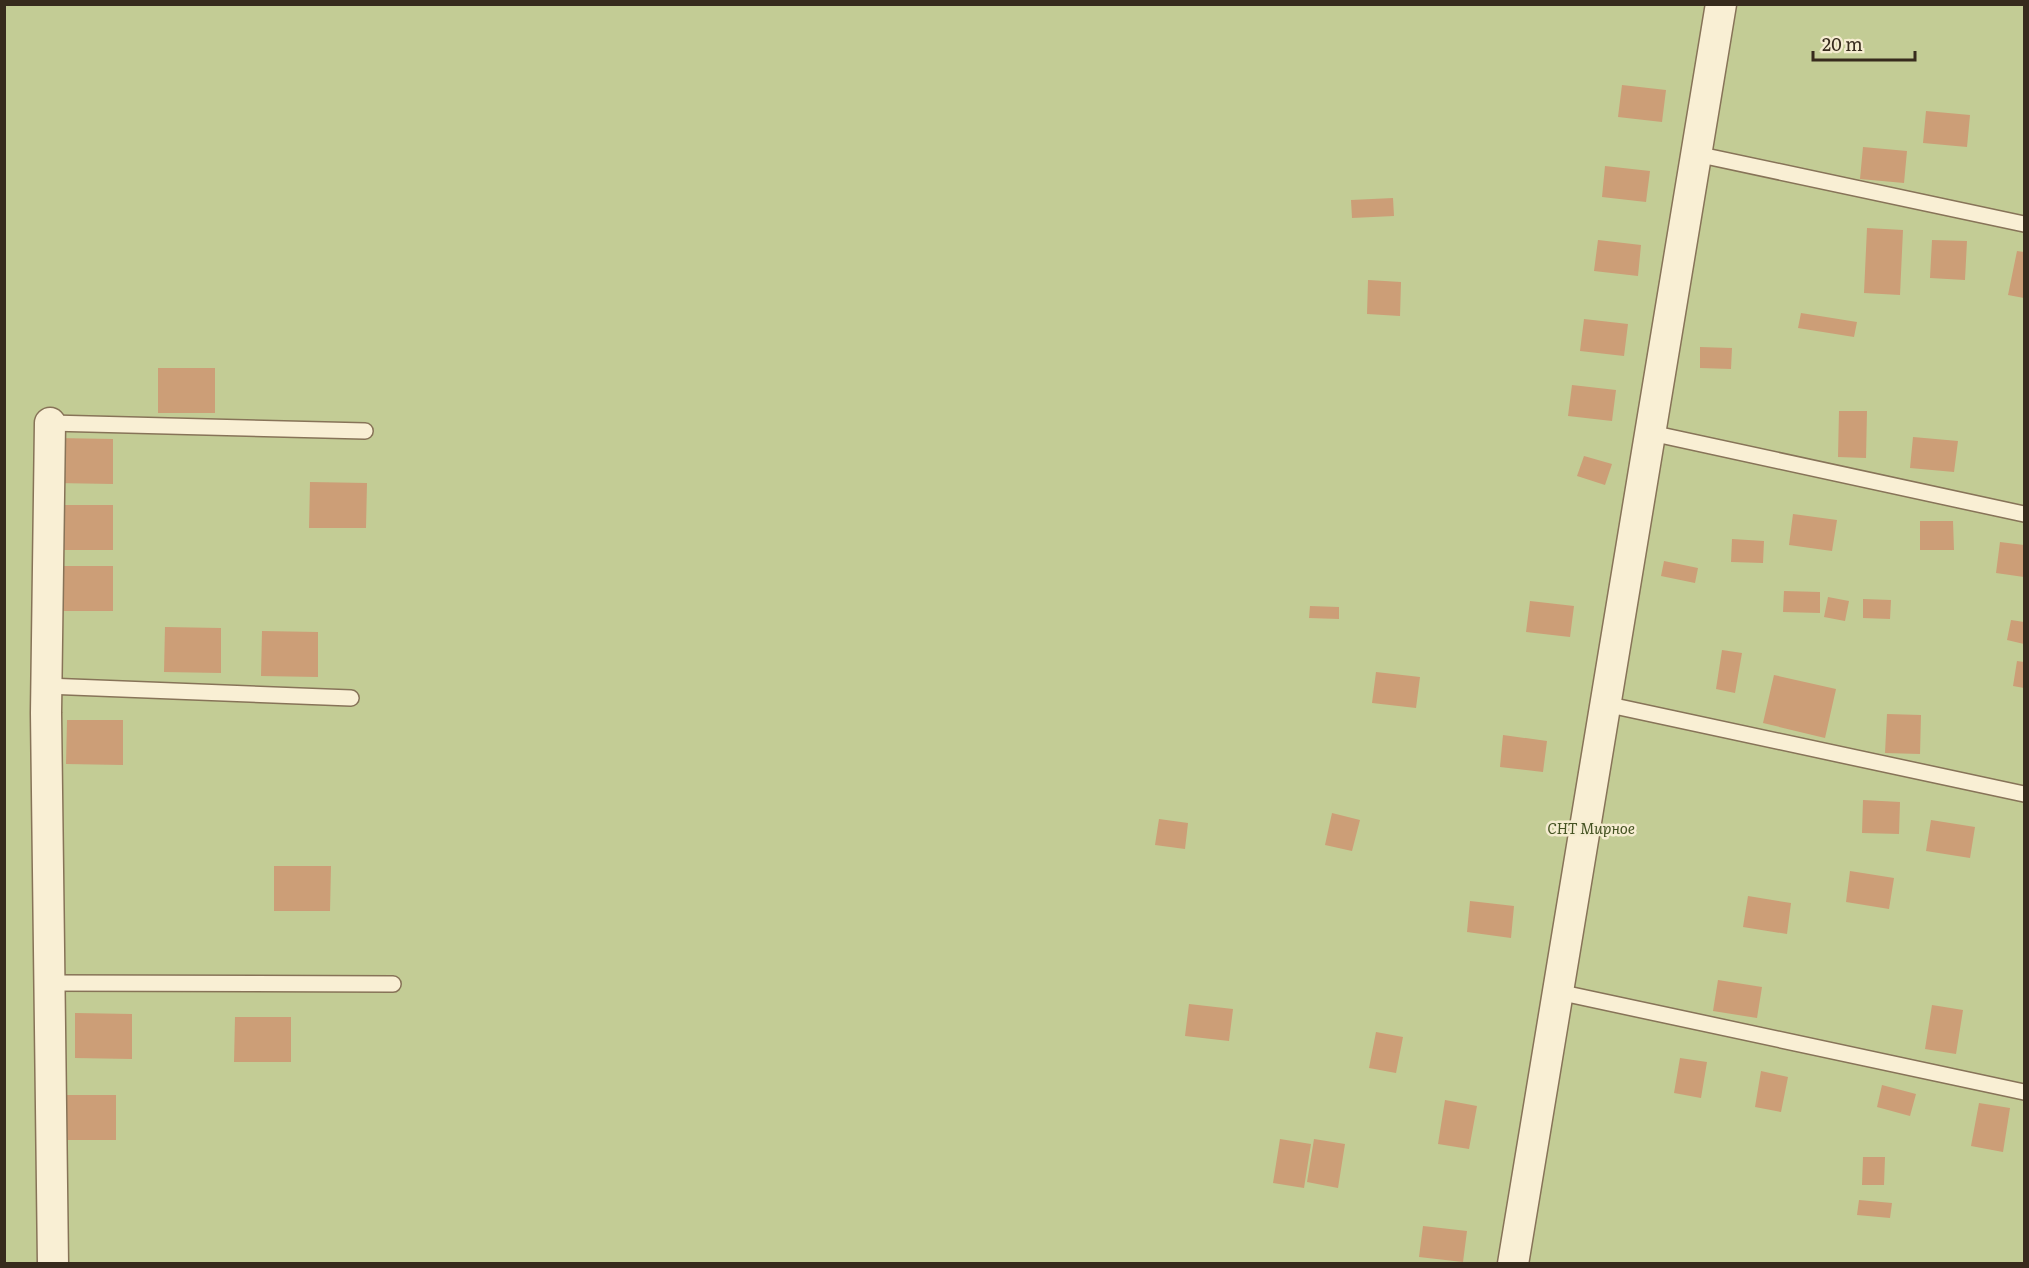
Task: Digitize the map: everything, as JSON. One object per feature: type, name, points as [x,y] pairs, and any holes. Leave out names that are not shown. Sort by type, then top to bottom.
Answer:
[{"type":"street","points":[[1513,1263],[1721,4]]},
{"type":"street","points":[[50,423],[46,687],[53,1263]]},
{"type":"lane","points":[[1696,154],[2025,224]]},
{"type":"lane","points":[[50,423],[365,431]]},
{"type":"lane","points":[[1650,433],[2025,514]]},
{"type":"lane","points":[[46,687],[351,698]]},
{"type":"lane","points":[[1605,704],[2025,794]]},
{"type":"lane","points":[[49,982],[393,984]]},
{"type":"lane","points":[[1558,992],[2025,1092]]},
{"type":"green space","name":"СНТ Мирное","points":[[5,5],[2024,5],[2024,1263],[5,1264]]},
{"type":"building","points":[[1622,85],[1666,90],[1662,122],[1618,117]]},
{"type":"building","points":[[1926,111],[1970,115],[1967,147],[1923,143]]},
{"type":"building","points":[[1863,147],[1907,151],[1904,183],[1860,179]]},
{"type":"building","points":[[1605,166],[1650,171],[1646,202],[1602,197]]},
{"type":"building","points":[[1393,198],[1394,216],[1352,218],[1351,200]]},
{"type":"building","points":[[1867,228],[1903,230],[1900,295],[1864,293]]},
{"type":"building","points":[[1598,240],[1641,245],[1638,276],[1594,271]]},
{"type":"building","points":[[1932,240],[1967,241],[1965,280],[1930,278]]},
{"type":"building","points":[[2017,251],[2024,252],[2024,298],[2008,295]]},
{"type":"building","points":[[1368,280],[1401,282],[1400,316],[1367,314]]},
{"type":"building","points":[[1801,313],[1857,322],[1854,337],[1798,328]]},
{"type":"building","points":[[1584,319],[1628,324],[1624,356],[1580,351]]},
{"type":"building","points":[[1700,347],[1732,348],[1731,369],[1700,368]]},
{"type":"building","points":[[158,368],[215,368],[215,413],[158,413]]},
{"type":"building","points":[[1572,385],[1616,390],[1612,421],[1568,416]]},
{"type":"building","points":[[1839,411],[1867,411],[1866,458],[1838,457]]},
{"type":"building","points":[[1913,437],[1958,441],[1954,472],[1910,468]]},
{"type":"building","points":[[56,438],[113,439],[113,484],[56,483]]},
{"type":"building","points":[[1584,456],[1612,464],[1605,485],[1577,476]]},
{"type":"building","points":[[310,482],[367,483],[366,528],[309,528]]},
{"type":"building","points":[[56,505],[113,505],[113,550],[56,550]]},
{"type":"building","points":[[1793,514],[1837,520],[1832,551],[1789,545]]},
{"type":"building","points":[[1920,521],[1953,521],[1954,550],[1920,550]]},
{"type":"building","points":[[1732,539],[1764,541],[1763,563],[1731,562]]},
{"type":"building","points":[[2000,542],[2024,545],[2024,577],[1996,573]]},
{"type":"building","points":[[1664,561],[1698,568],[1695,583],[1661,576]]},
{"type":"building","points":[[56,566],[113,566],[113,611],[56,611]]},
{"type":"building","points":[[1784,591],[1820,592],[1820,613],[1783,612]]},
{"type":"building","points":[[1828,597],[1849,601],[1845,621],[1824,617]]},
{"type":"building","points":[[1863,599],[1891,600],[1890,619],[1863,618]]},
{"type":"building","points":[[1530,601],[1574,606],[1570,637],[1526,632]]},
{"type":"building","points":[[1310,606],[1339,607],[1339,619],[1309,618]]},
{"type":"building","points":[[2011,620],[2024,622],[2024,644],[2007,640]]},
{"type":"building","points":[[165,627],[221,628],[221,673],[164,672]]},
{"type":"building","points":[[262,631],[318,632],[318,677],[261,676]]},
{"type":"building","points":[[1722,650],[1742,653],[1735,693],[1716,689]]},
{"type":"building","points":[[2017,661],[2024,662],[2024,688],[2013,686]]},
{"type":"building","points":[[1376,672],[1420,677],[1416,708],[1372,703]]},
{"type":"building","points":[[1774,675],[1836,689],[1825,738],[1763,723]]},
{"type":"building","points":[[1887,714],[1921,715],[1920,754],[1885,753]]},
{"type":"building","points":[[67,720],[123,720],[123,765],[66,764]]},
{"type":"building","points":[[1503,735],[1547,741],[1543,772],[1500,767]]},
{"type":"building","points":[[1863,800],[1900,802],[1899,834],[1862,833]]},
{"type":"building","points":[[1332,813],[1360,820],[1352,851],[1325,845]]},
{"type":"building","points":[[1159,819],[1188,823],[1185,849],[1155,845]]},
{"type":"building","points":[[1931,820],[1975,827],[1970,858],[1926,851]]},
{"type":"building","points":[[274,866],[331,866],[330,911],[274,911]]},
{"type":"building","points":[[1850,871],[1894,878],[1889,909],[1846,902]]},
{"type":"building","points":[[1748,896],[1791,903],[1787,934],[1743,927]]},
{"type":"building","points":[[1470,901],[1514,906],[1511,938],[1467,932]]},
{"type":"building","points":[[1718,980],[1762,987],[1757,1018],[1713,1011]]},
{"type":"building","points":[[1189,1004],[1233,1009],[1229,1041],[1185,1036]]},
{"type":"building","points":[[1932,1005],[1963,1010],[1956,1054],[1925,1049]]},
{"type":"building","points":[[75,1013],[132,1014],[132,1059],[75,1058]]},
{"type":"building","points":[[235,1017],[291,1017],[291,1062],[234,1062]]},
{"type":"building","points":[[1376,1032],[1403,1037],[1396,1073],[1369,1068]]},
{"type":"building","points":[[1680,1058],[1707,1062],[1701,1098],[1674,1093]]},
{"type":"building","points":[[1761,1071],[1788,1077],[1781,1112],[1755,1107]]},
{"type":"building","points":[[1882,1085],[1916,1094],[1910,1116],[1877,1107]]},
{"type":"building","points":[[59,1095],[116,1095],[116,1140],[59,1140]]},
{"type":"building","points":[[1445,1100],[1477,1106],[1469,1149],[1438,1144]]},
{"type":"building","points":[[1979,1103],[2010,1108],[2003,1152],[1971,1146]]},
{"type":"building","points":[[1280,1139],[1311,1144],[1304,1188],[1273,1183]]},
{"type":"building","points":[[1314,1139],[1345,1144],[1338,1188],[1307,1182]]},
{"type":"building","points":[[1863,1157],[1885,1157],[1884,1185],[1862,1185]]},
{"type":"building","points":[[1859,1200],[1892,1203],[1890,1218],[1857,1215]]},
{"type":"building","points":[[1423,1226],[1467,1231],[1463,1262],[1419,1257]]}]
